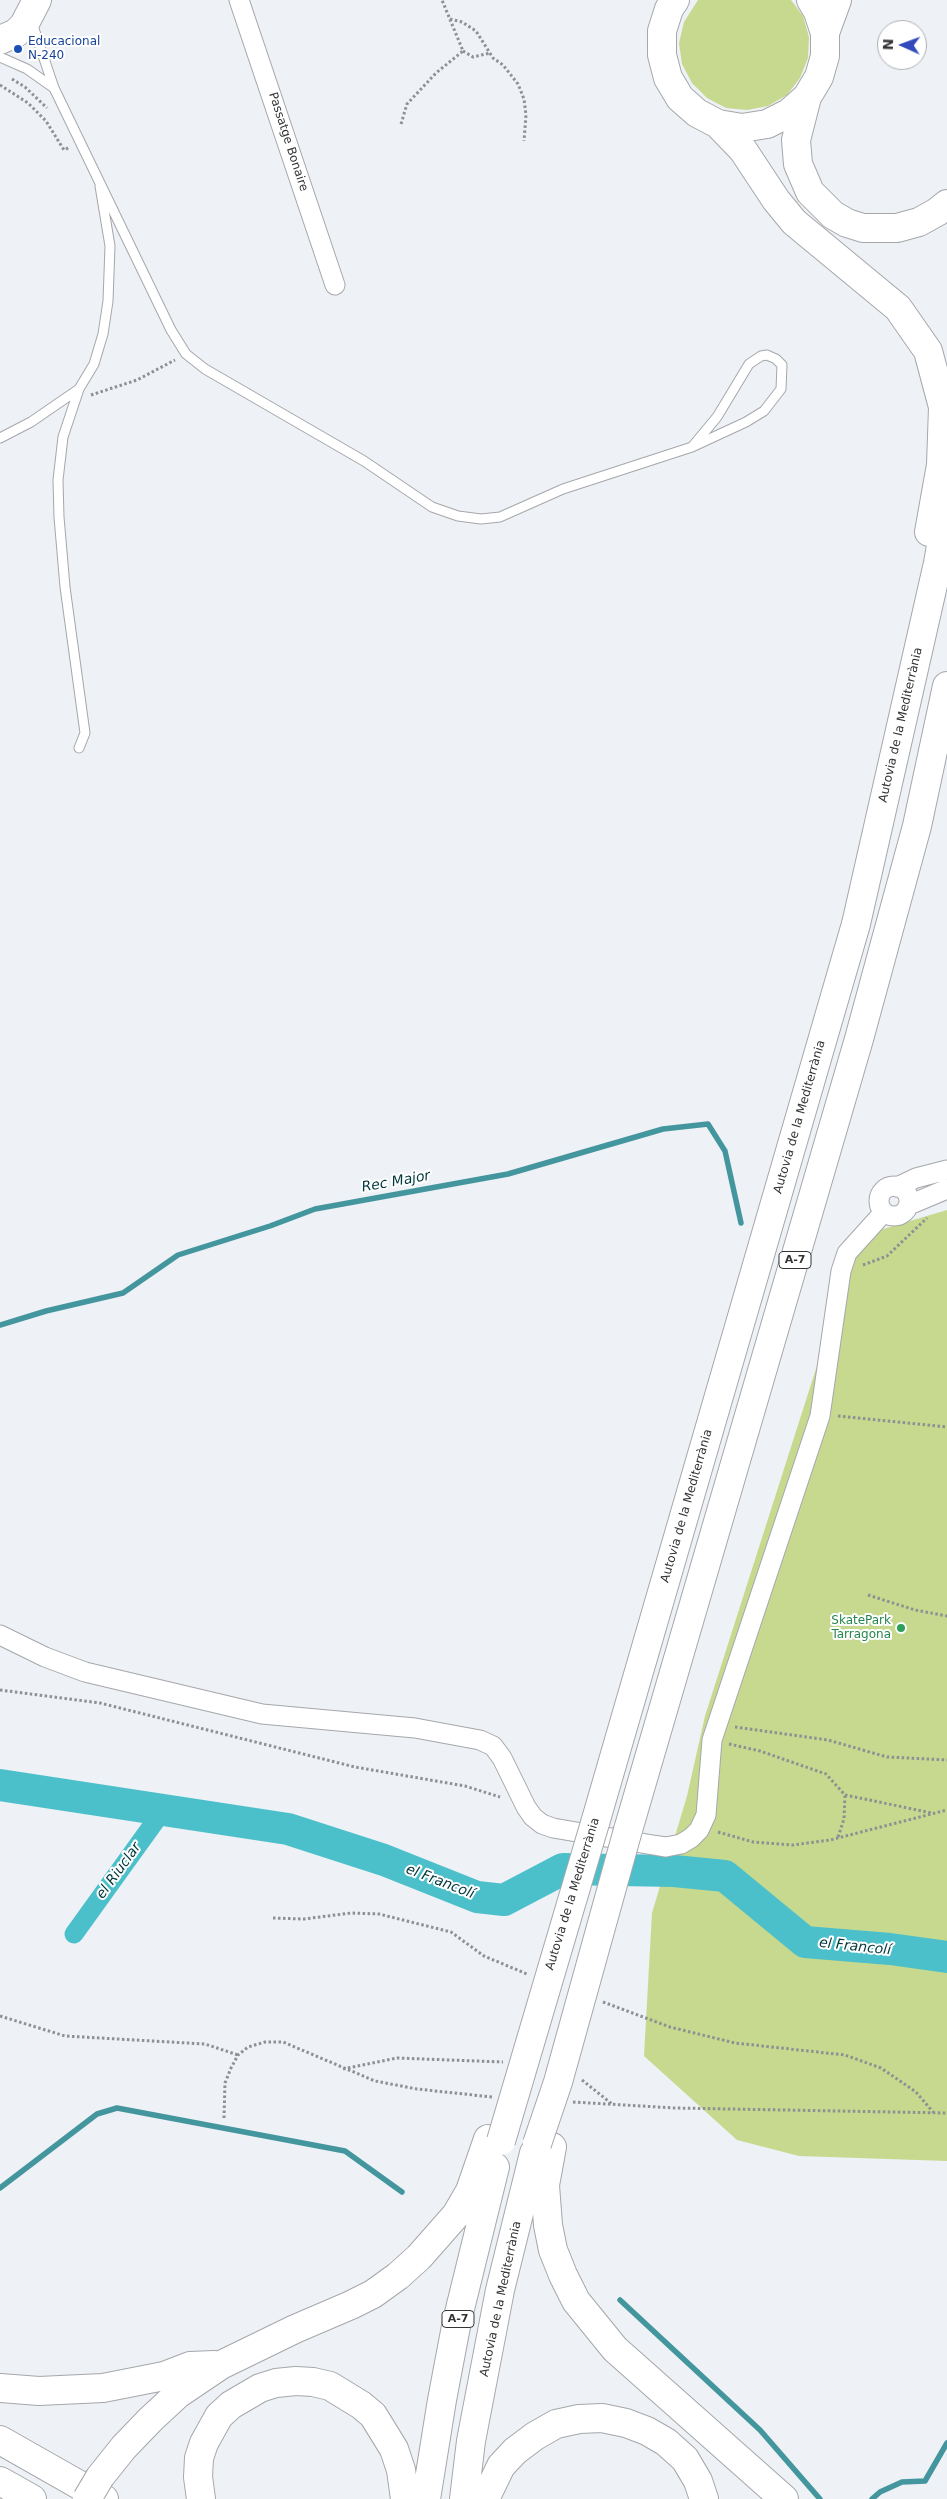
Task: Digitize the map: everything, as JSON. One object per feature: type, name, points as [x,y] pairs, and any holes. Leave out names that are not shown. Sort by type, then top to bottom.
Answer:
[{"type":"highway","points":[[675,0],[669,9],[662,31],[662,55],[668,78],[680,98],[691,108],[718,124],[747,156],[776,200],[794,222],[898,308],[928,351],[943,406],[941,465],[923,561],[907,697]]},
{"type":"highway","points":[[811,0],[818,12],[824,33],[825,56],[821,70],[808,97],[796,140],[798,164],[810,192],[833,215],[847,223],[864,228],[897,228],[918,222],[937,212],[947,204]]},
{"type":"highway","points":[[824,33],[837,0]]},
{"type":"highway","points":[[0,40],[16,33],[34,8]]},
{"type":"highway","points":[[718,124],[742,128],[767,124],[789,113],[808,97]]},
{"type":"highway","name":"Autovia de la Mediterrània","points":[[426,2499],[457,2321],[495,2140],[513,2068],[595,1823],[856,924],[938,563],[947,511]]},
{"type":"highway","name":"Autovia de la Mediterrània","points":[[464,2499],[471,2441],[500,2290],[544,2146],[568,2088],[628,1830],[859,1039],[916,826],[947,686]]},
{"type":"highway","points":[[0,2440],[97,2492],[124,2447],[178,2394],[221,2365],[295,2329],[351,2306],[398,2276],[419,2257],[456,2214],[470,2191],[495,2140]]},
{"type":"highway","points":[[544,2146],[544,2185],[548,2225],[560,2267],[576,2300],[614,2349],[784,2499]]},
{"type":"highway","points":[[0,2388],[38,2391],[103,2388],[164,2376],[190,2366],[221,2365]]},
{"type":"highway","points":[[201,2499],[198,2478],[199,2458],[210,2429],[220,2416],[245,2395],[260,2388],[276,2383],[296,2382],[313,2382],[330,2386],[361,2405],[372,2415],[394,2449],[401,2470],[405,2499]]},
{"type":"highway","points":[[485,2499],[501,2466],[515,2451],[534,2436],[556,2424],[571,2420],[602,2418],[633,2425],[666,2442],[685,2459],[698,2480],[704,2499]]},
{"type":"highway","points":[[0,2481],[32,2499]]},
{"type":"street","name":"Passatge Bonaire","points":[[239,0],[335,285]]},
{"type":"street","points":[[947,1170],[889,1187],[883,1191],[879,1198],[879,1206],[890,1216],[898,1216],[905,1212],[909,1205],[947,1188]]},
{"type":"street","points":[[897,1186],[904,1190],[908,1197],[909,1205]]},
{"type":"street","points":[[0,1636],[45,1657],[85,1672],[262,1714],[415,1728],[480,1740],[493,1746],[502,1758],[532,1817],[553,1828],[653,1845],[681,1844],[692,1838],[699,1830],[706,1815],[712,1740],[820,1416],[841,1271],[847,1254],[884,1212]]},
{"type":"lane","points":[[34,8],[38,43],[54,88],[171,330],[186,354],[205,369],[364,460],[432,507],[458,516],[481,519],[500,517],[562,489],[692,447],[746,422],[764,411],[781,389],[782,365],[768,355],[760,356],[749,364],[717,416],[692,447]]},
{"type":"lane","points":[[0,57],[27,69],[54,88]]},
{"type":"lane","points":[[79,748],[85,733],[65,587],[58,480],[63,437],[79,389],[94,364],[103,334],[108,301],[110,246],[98,176]]},
{"type":"lane","points":[[0,438],[31,422],[79,389]]},
{"type":"path","points":[[442,0],[463,51],[473,56],[490,54]]},
{"type":"path","points":[[450,19],[462,22],[476,30],[490,54],[518,84],[524,99],[526,115],[524,141]]},
{"type":"path","points":[[401,124],[407,104],[436,73],[463,51]]},
{"type":"path","points":[[7,76],[25,87],[50,112]]},
{"type":"path","points":[[0,85],[28,103],[46,121],[64,150],[73,146],[68,138]]},
{"type":"path","points":[[75,400],[137,380],[186,354]]},
{"type":"path","points":[[820,1416],[947,1426]]},
{"type":"path","points":[[868,1595],[915,1610],[947,1616]]},
{"type":"path","points":[[0,1690],[100,1703],[354,1767],[465,1786],[526,1807]]},
{"type":"path","points":[[730,1727],[828,1740],[851,1745],[887,1757],[947,1760]]},
{"type":"path","points":[[712,1740],[760,1751],[826,1774],[845,1795],[932,1813]]},
{"type":"path","points":[[838,1838],[844,1819],[845,1795]]},
{"type":"path","points":[[699,1830],[723,1832],[754,1842],[793,1845],[838,1838],[947,1810]]},
{"type":"path","points":[[273,1918],[304,1919],[351,1913],[379,1914],[451,1932],[484,1956],[530,1975]]},
{"type":"path","points":[[595,1999],[670,2027],[735,2043],[844,2055],[881,2068],[916,2092],[934,2112]]},
{"type":"path","points":[[0,2017],[64,2036],[205,2044],[238,2055]]},
{"type":"path","points":[[224,2118],[225,2083],[238,2055],[248,2047],[265,2042],[282,2042],[375,2081],[417,2089],[493,2097]]},
{"type":"path","points":[[343,2069],[397,2058],[513,2068]]},
{"type":"path","points":[[568,2088],[586,2081],[612,2104]]},
{"type":"path","points":[[568,2088],[612,2104],[947,2113]]},
{"type":"green space","points":[[698,0],[791,0],[803,16],[809,37],[808,58],[800,78],[787,95],[768,106],[747,110],[726,108],[707,98],[692,83],[682,64],[679,43],[684,22]]},
{"type":"green space","points":[[947,1210],[947,2161],[799,2156],[737,2140],[644,2056],[652,1913],[687,1796],[705,1716],[853,1253],[863,1235]]},
{"type":"waterway","name":"Rec Major","points":[[0,1325],[46,1311],[123,1293],[178,1255],[270,1226],[315,1209],[508,1174],[663,1129],[708,1124],[725,1151],[741,1223]]},
{"type":"waterway","name":"el Francolí","points":[[0,1785],[288,1829],[384,1860],[477,1897],[504,1900],[563,1869],[674,1871],[725,1876],[805,1942],[890,1949],[947,1957]]},
{"type":"waterway","name":"el Riuclar","points":[[74,1934],[164,1809]]},
{"type":"waterway","points":[[0,2188],[97,2114],[117,2108],[345,2151],[402,2192]]},
{"type":"waterway","points":[[620,2300],[760,2430],[820,2499]]},
{"type":"waterway","points":[[872,2499],[880,2492],[902,2482],[925,2481],[947,2443]]},
{"type":"place","name":"Educacional N-240","points":[[18,49]]},
{"type":"place","name":"SkatePark Tarragona","points":[[901,1628]]}]
